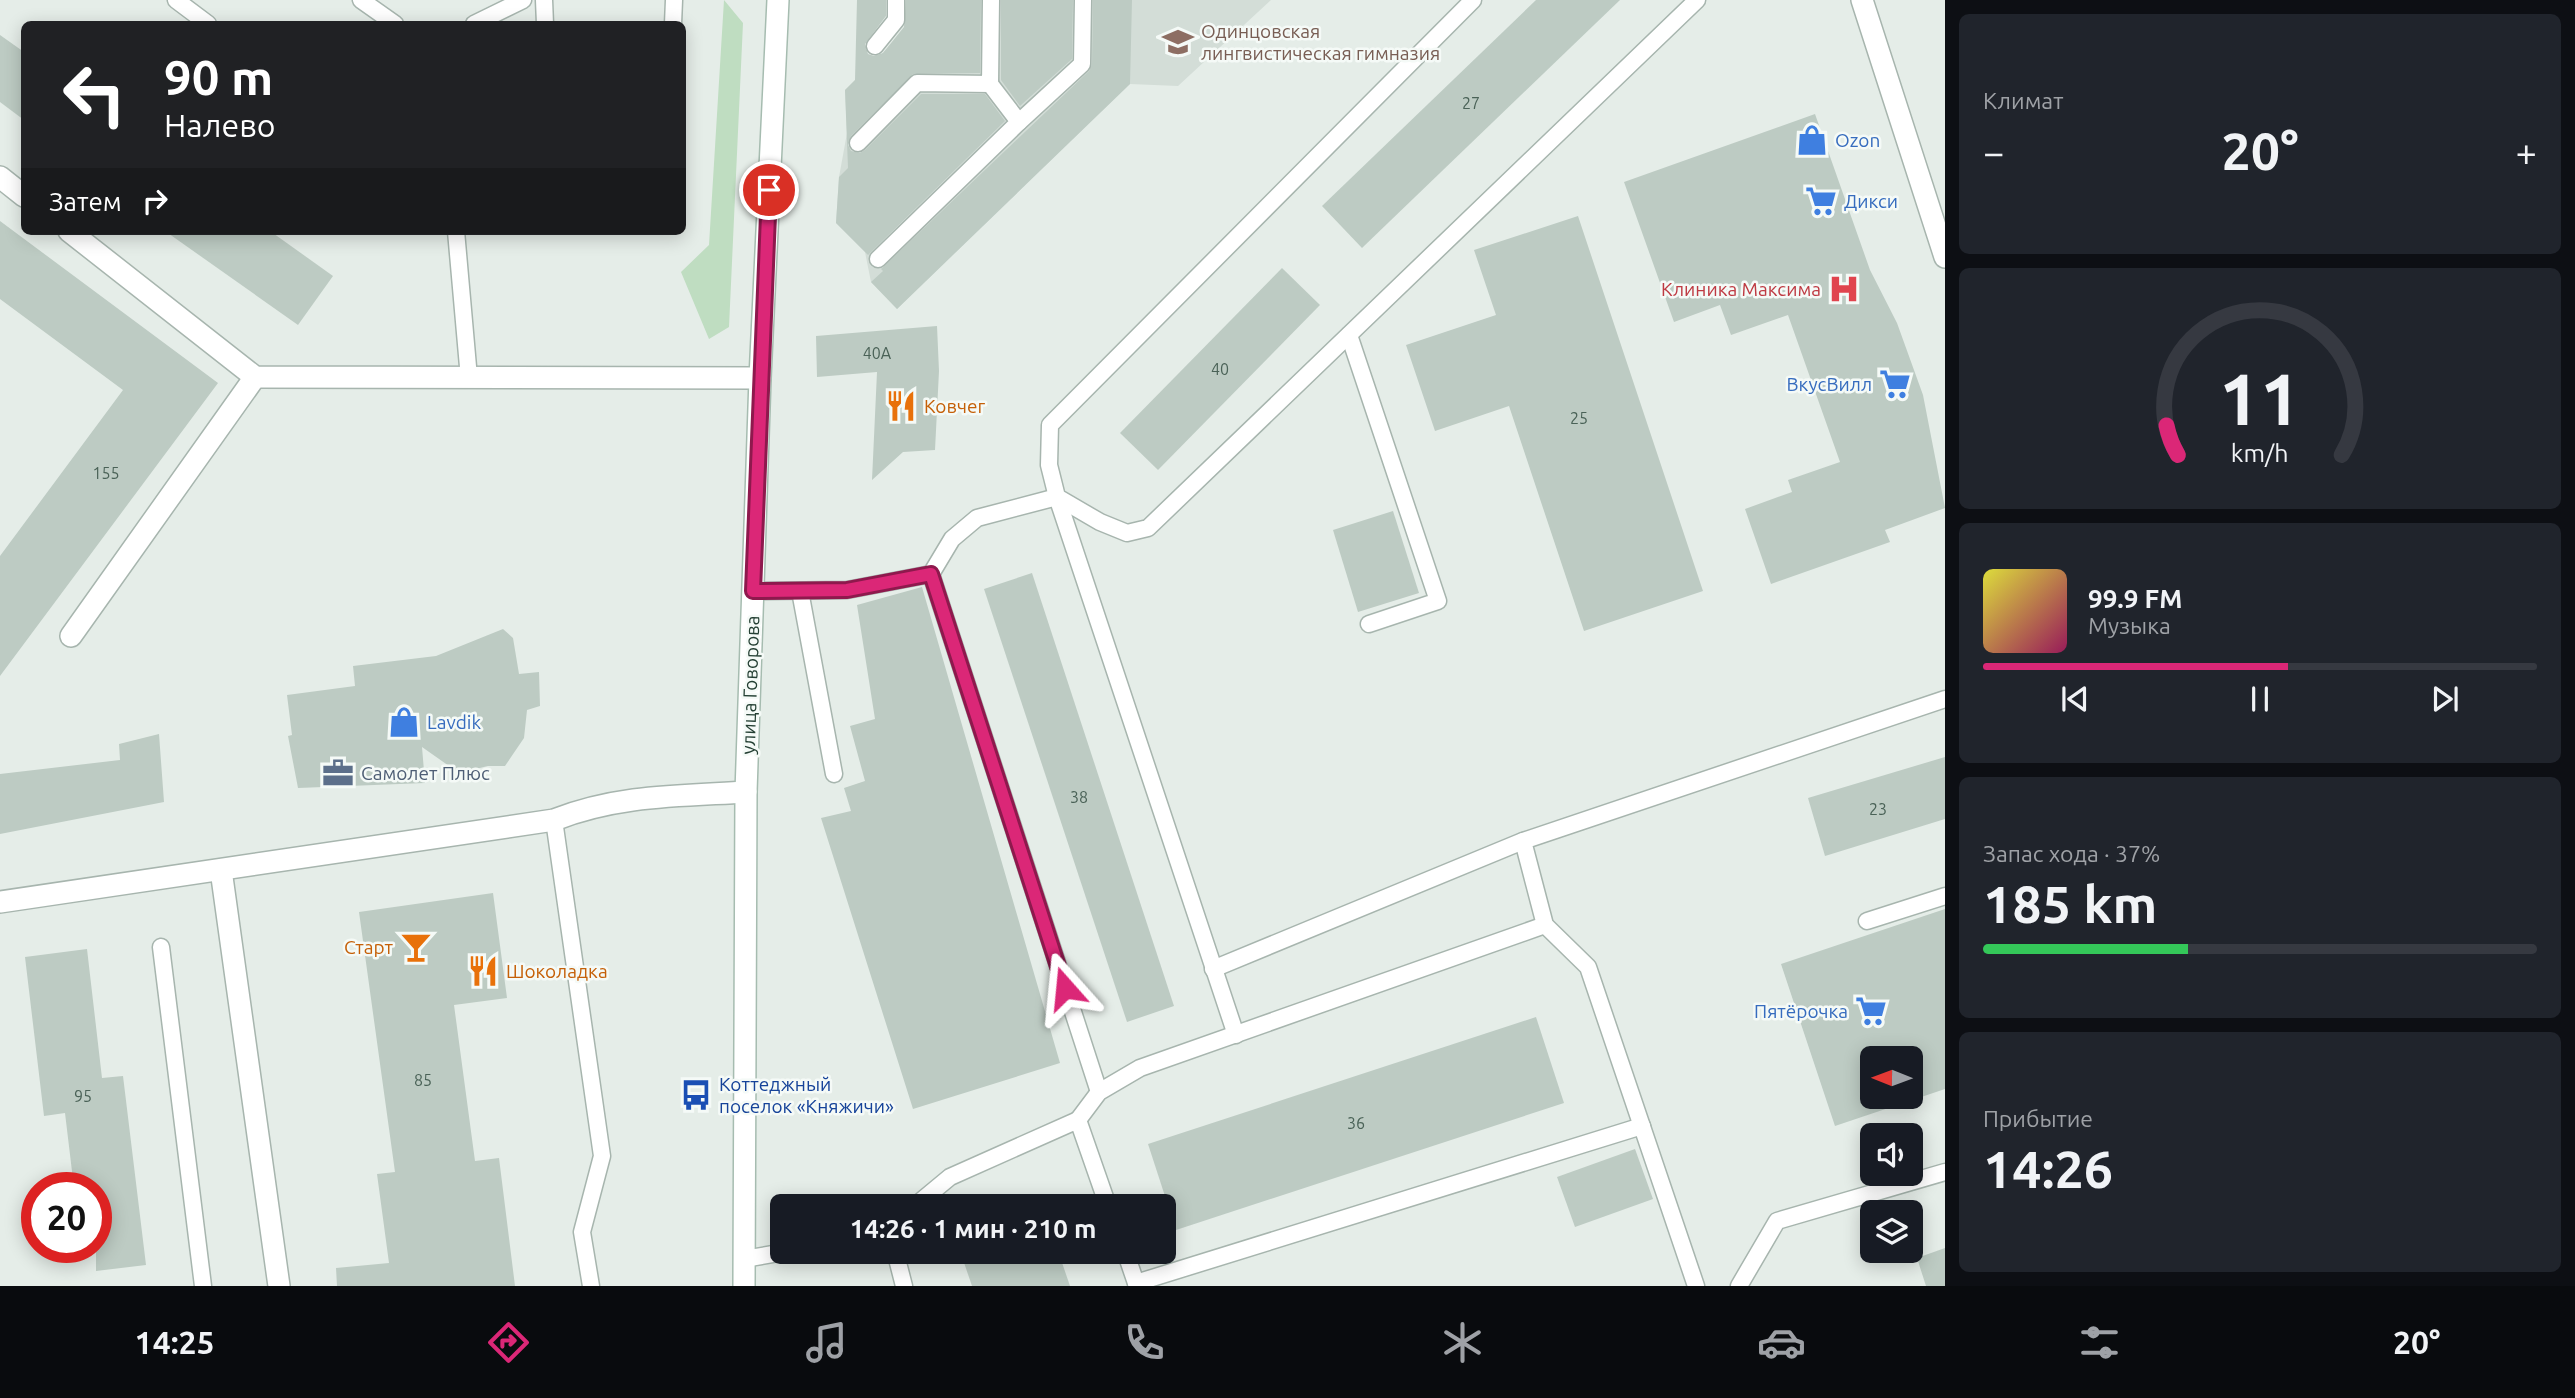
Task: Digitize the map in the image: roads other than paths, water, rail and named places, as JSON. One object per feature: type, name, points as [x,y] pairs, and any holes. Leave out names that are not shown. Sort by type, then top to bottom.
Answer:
[{"type":"street","name":"улица Говорова","points":[[744,1286],[746,792],[760,378],[778,0]]},
{"type":"street","points":[[1862,0],[1945,257]]},
{"type":"street","points":[[0,177],[21,194]]},
{"type":"street","points":[[74,235],[256,377],[760,378]]},
{"type":"street","points":[[71,636],[256,377]]},
{"type":"street","points":[[0,902],[554,820],[585,807],[635,798],[746,792]]},
{"type":"street","points":[[222,870],[279,1286]]},
{"type":"lane","points":[[176,0],[204,21]]},
{"type":"lane","points":[[361,0],[391,21]]},
{"type":"lane","points":[[480,21],[523,0]]},
{"type":"lane","points":[[544,0],[545,21]]},
{"type":"lane","points":[[673,21],[674,0]]},
{"type":"lane","points":[[874,46],[895,20],[896,0]]},
{"type":"lane","points":[[991,0],[990,83],[1019,122]]},
{"type":"lane","points":[[878,260],[1082,64],[1083,0]]},
{"type":"lane","points":[[1236,1035],[1056,497],[1048,464],[1050,425],[1473,0]]},
{"type":"lane","points":[[753,591],[847,590],[931,574],[952,539],[977,518],[1056,497],[1100,522],[1127,533],[1148,528],[1697,0]]},
{"type":"lane","points":[[858,143],[916,83],[990,83]]},
{"type":"lane","points":[[456,235],[469,378]]},
{"type":"lane","points":[[1349,335],[1438,601],[1369,624]]},
{"type":"lane","points":[[931,574],[1099,1092]]},
{"type":"lane","points":[[800,591],[834,774]]},
{"type":"lane","points":[[1213,969],[1522,841],[1945,699]]},
{"type":"lane","points":[[554,820],[602,1156],[582,1232],[591,1286]]},
{"type":"lane","points":[[1522,841],[1545,925],[1588,967],[1696,1286]]},
{"type":"lane","points":[[1867,921],[1945,896]]},
{"type":"lane","points":[[929,1194],[950,1177],[1077,1121],[1099,1092],[1140,1068],[1545,925]]},
{"type":"lane","points":[[161,947],[203,1286]]},
{"type":"lane","points":[[1077,1121],[1104,1194]]},
{"type":"lane","points":[[1130,1264],[1137,1284],[1642,1126]]},
{"type":"lane","points":[[1739,1286],[1777,1221],[1945,1172]]},
{"type":"lane","points":[[744,1259],[770,1254]]},
{"type":"lane","points":[[898,1264],[904,1286]]},
{"type":"place","name":"Одинцовская лингвистическая гимназия","points":[[1178,42]]},
{"type":"place","name":"Ozon","points":[[1812,140]]},
{"type":"place","name":"Дикси","points":[[1821,201]]},
{"type":"place","name":"Клиника Максима","points":[[1844,289]]},
{"type":"place","name":"ВкусВилл","points":[[1895,384]]},
{"type":"place","name":"Ковчег","points":[[901,406]]},
{"type":"place","name":"Lavdik","points":[[404,722]]},
{"type":"place","name":"Самолет Плюс","points":[[338,773]]},
{"type":"place","name":"Старт","points":[[416,947]]},
{"type":"place","name":"Шоколадка","points":[[483,971]]},
{"type":"place","name":"Пятёрочка","points":[[1871,1011]]},
{"type":"place","name":"Коттеджный поселок «Княжичи»","points":[[696,1095]]}]
